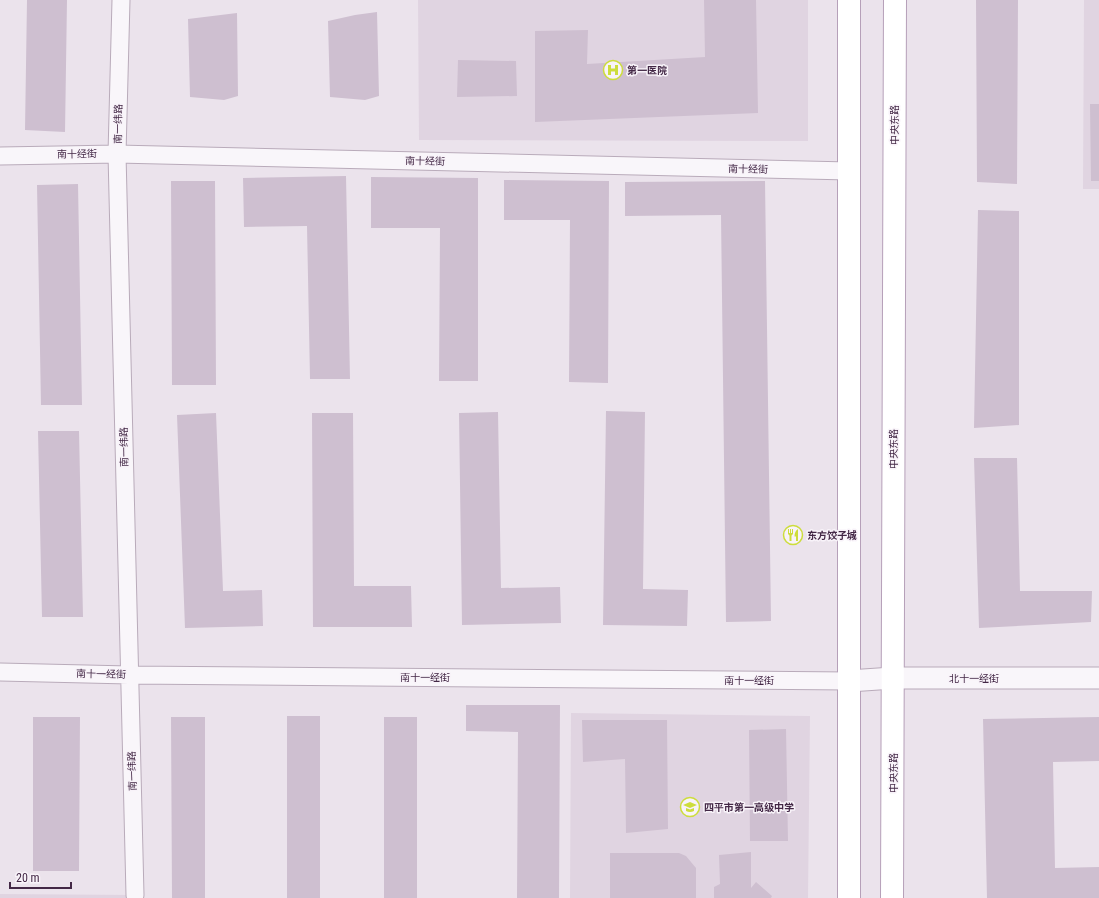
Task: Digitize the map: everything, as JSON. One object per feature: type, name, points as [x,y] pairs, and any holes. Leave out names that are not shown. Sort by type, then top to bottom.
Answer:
[{"type":"main road","points":[[849,0],[849,898]]},
{"type":"main road","name":"中央东路","points":[[892,898],[895,0]]},
{"type":"street","name":"南一纬路","points":[[121,0],[117,154],[135,895]]},
{"type":"street","name":"南十经街","points":[[0,156],[117,154],[849,171]]},
{"type":"street","name":"南十一经街","points":[[0,672],[129,675],[849,681]]},
{"type":"street","name":"北十一经街","points":[[849,681],[893,678],[1099,678]]},
{"type":"shaded area","name":"第一医院","points":[[418,0],[808,0],[808,141],[419,140]]},
{"type":"shaded area","points":[[1084,0],[1099,0],[1099,189],[1083,189]]},
{"type":"shaded area","name":"四平市第一高级中学","points":[[571,713],[810,716],[808,898],[570,898]]},
{"type":"shaded area","points":[[0,894],[135,895],[135,898],[0,898]]},
{"type":"building","points":[[27,0],[67,0],[65,132],[25,130]]},
{"type":"building","points":[[704,0],[756,0],[758,113],[535,122],[535,31],[588,30],[587,64],[705,57]]},
{"type":"building","points":[[976,0],[1018,0],[1017,184],[977,182]]},
{"type":"building","points":[[377,12],[379,96],[365,100],[330,97],[328,21]]},
{"type":"building","points":[[237,13],[238,96],[224,100],[190,97],[188,19]]},
{"type":"building","points":[[458,60],[516,61],[517,96],[457,97]]},
{"type":"building","points":[[1090,104],[1099,104],[1099,181],[1091,181]]},
{"type":"building","points":[[346,176],[350,379],[310,379],[307,226],[244,227],[243,178]]},
{"type":"building","points":[[371,177],[478,178],[478,381],[439,381],[440,228],[371,228]]},
{"type":"building","points":[[504,180],[609,181],[608,383],[569,382],[570,220],[504,220]]},
{"type":"building","points":[[171,181],[215,181],[216,385],[172,385]]},
{"type":"building","points":[[765,181],[771,621],[726,622],[721,215],[625,216],[625,182]]},
{"type":"building","points":[[78,184],[82,405],[41,405],[37,185]]},
{"type":"building","points":[[978,210],[1019,211],[1019,425],[974,428]]},
{"type":"building","points":[[606,411],[645,412],[643,589],[688,590],[687,626],[603,625]]},
{"type":"building","points":[[498,412],[501,588],[560,587],[561,623],[462,625],[459,413]]},
{"type":"building","points":[[216,413],[223,591],[262,590],[263,626],[185,628],[177,415]]},
{"type":"building","points":[[312,413],[353,413],[354,586],[411,586],[412,627],[313,627]]},
{"type":"building","points":[[38,431],[79,431],[83,617],[42,617]]},
{"type":"building","points":[[974,458],[1017,458],[1020,591],[1092,591],[1091,622],[979,628]]},
{"type":"building","points":[[466,705],[560,705],[559,898],[517,898],[518,732],[466,731]]},
{"type":"building","points":[[287,716],[320,716],[320,898],[287,898]]},
{"type":"building","points":[[33,717],[80,717],[79,871],[33,871]]},
{"type":"building","points":[[171,717],[205,717],[205,898],[172,898]]},
{"type":"building","points":[[384,717],[417,717],[417,898],[384,898]]},
{"type":"building","points":[[1099,717],[1099,761],[1053,762],[1055,868],[1099,867],[1099,898],[987,898],[983,719]]},
{"type":"building","points":[[582,720],[667,720],[668,829],[626,833],[625,759],[583,762]]},
{"type":"building","points":[[786,729],[788,841],[750,841],[749,730]]},
{"type":"building","points":[[751,852],[751,888],[756,882],[772,896],[771,898],[714,898],[714,887],[720,884],[719,855]]},
{"type":"building","points":[[610,853],[679,853],[686,856],[696,868],[696,898],[610,898]]},
{"type":"place","name":"第一医院","points":[[613,70]]},
{"type":"place","name":"东方饺子城","points":[[793,535]]},
{"type":"place","name":"四平市第一高级中学","points":[[690,807]]}]
